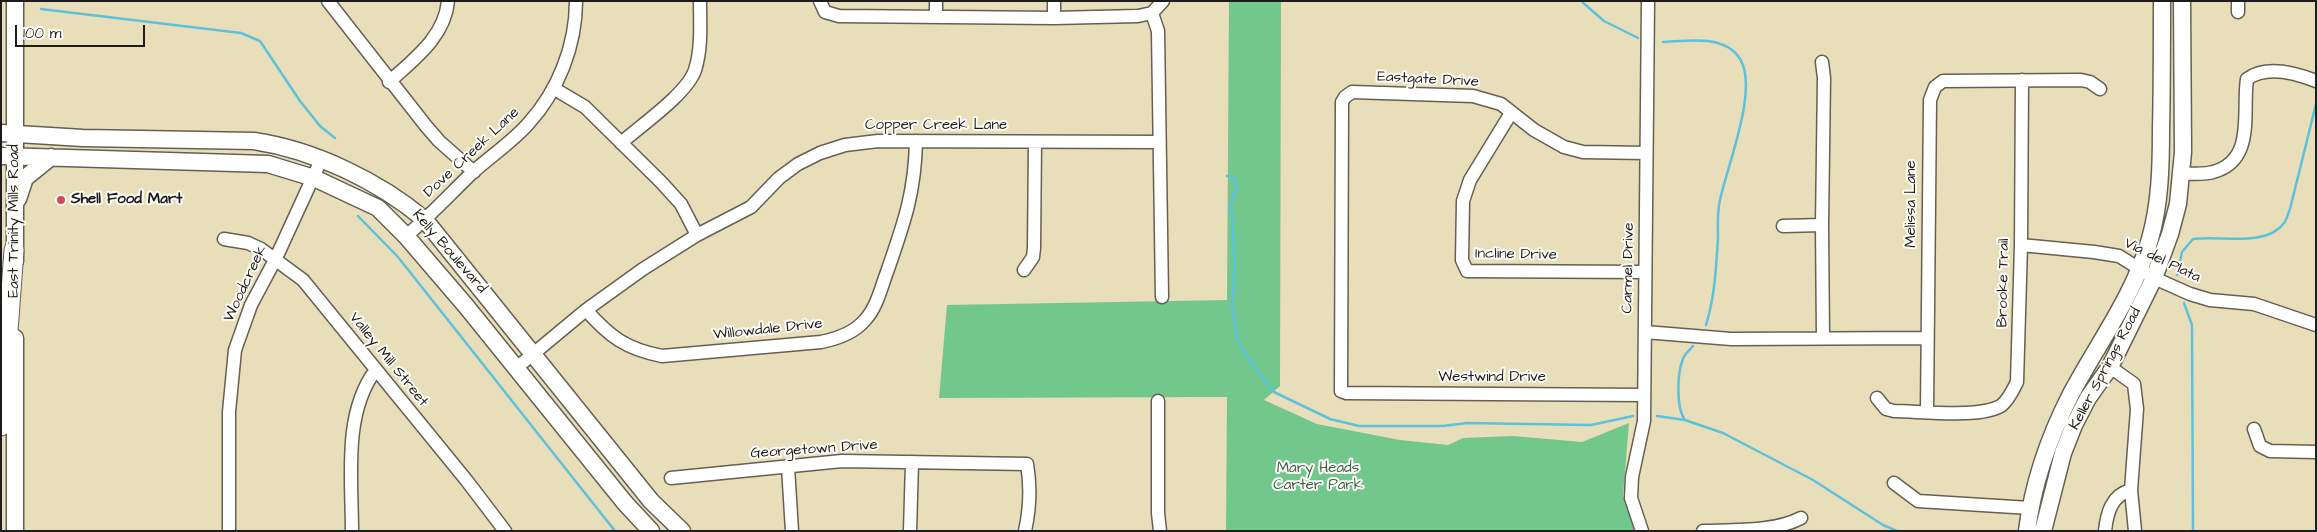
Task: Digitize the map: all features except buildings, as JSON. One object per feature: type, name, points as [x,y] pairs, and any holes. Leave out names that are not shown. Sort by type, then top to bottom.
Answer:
[{"type":"highway","points":[[1,426],[14,250]]},
{"type":"main road","name":"East Trinity Mills Road","points":[[14,531],[16,268],[14,208],[8,156],[8,133],[15,1]]},
{"type":"main road","name":"Keller Springs Road","points":[[2027,531],[2030,508],[2046,450],[2076,386],[2118,314],[2150,240],[2160,173],[2162,1]]},
{"type":"main road","name":"Keller Springs Road","points":[[2043,531],[2048,505],[2074,425],[2088,398],[2110,367],[2154,278],[2170,234],[2178,204],[2182,174],[2182,1]]},
{"type":"main road","name":"Kelly Boulevard","points":[[8,133],[74,138],[254,141],[282,146],[305,153],[382,188],[405,203],[425,220],[534,353],[651,501],[682,531]]},
{"type":"main road","name":"Kelly Boulevard","points":[[8,156],[250,162],[285,168],[314,178],[378,208],[406,236],[625,503],[651,531]]},
{"type":"main road","points":[[14,208],[25,178],[51,156]]},
{"type":"street","points":[[328,1],[389,82],[439,141],[474,172]]},
{"type":"street","points":[[389,82],[425,48],[435,35],[443,20],[448,1]]},
{"type":"street","name":"Dove Creek Lane","points":[[406,236],[529,122],[553,88],[565,65],[573,36],[576,1]]},
{"type":"street","points":[[621,143],[685,89],[694,72],[700,47],[700,1]]},
{"type":"street","points":[[820,1],[824,12],[839,16],[1054,18],[1138,16],[1152,13],[1163,1]]},
{"type":"street","points":[[936,1],[936,16]]},
{"type":"street","points":[[1054,1],[1054,18]]},
{"type":"street","name":"Carmel Drive","points":[[1642,531],[1631,498],[1632,477],[1644,422],[1648,1]]},
{"type":"street","points":[[1152,13],[1158,30],[1162,297]]},
{"type":"street","points":[[1822,62],[1824,78],[1823,338]]},
{"type":"street","points":[[2182,174],[2212,173],[2234,161],[2239,154],[2244,137],[2247,78],[2254,74],[2278,72],[2298,74],[2316,81]]},
{"type":"street","name":"Brooke Trail","points":[[1877,398],[1886,409],[1980,412],[2001,405],[2010,395],[2017,382],[2019,371],[2022,80]]},
{"type":"street","name":"Melissa Lane","points":[[1927,411],[1926,338],[1931,94],[1935,87],[1943,81],[2081,80],[2090,82],[2100,89]]},
{"type":"street","points":[[553,88],[585,108],[681,204],[697,235]]},
{"type":"street","name":"Eastgate Drive","points":[[1341,391],[1342,102],[1345,96],[1352,92],[1473,96],[1501,104],[1511,114],[1550,140],[1574,150],[1583,152],[1646,153]]},
{"type":"street","name":"Incline Drive","points":[[1511,114],[1470,180],[1464,201],[1462,260],[1468,271],[1645,272]]},
{"type":"street","name":"Copper Creek Lane","points":[[515,369],[586,310],[658,258],[751,207],[779,178],[798,164],[820,153],[859,143],[916,141],[1159,142]]},
{"type":"street","name":"Willowdale Drive","points":[[586,310],[606,332],[623,344],[642,352],[662,356],[821,342],[840,337],[864,321],[877,300],[907,216],[913,187],[916,141]]},
{"type":"street","points":[[1024,270],[1033,257],[1034,248],[1035,142]]},
{"type":"street","name":"Woodcreek","points":[[229,531],[229,412],[235,350],[251,305],[276,258],[321,160]]},
{"type":"street","points":[[1783,226],[1822,226]]},
{"type":"street","name":"Valley Mill Street","points":[[224,239],[248,243],[276,258],[303,280],[375,371],[467,481],[499,528]]},
{"type":"street","name":"Via del Plata","points":[[2021,245],[2118,256],[2154,278],[2190,294],[2210,300],[2254,304],[2316,325]]},
{"type":"street","points":[[1645,332],[1731,339],[1926,338]]},
{"type":"street","points":[[2110,367],[2134,384],[2137,409],[2131,490],[2135,531]]},
{"type":"street","points":[[352,531],[353,430],[357,407],[364,386],[375,371]]},
{"type":"street","name":"Westwind Drive","points":[[1341,391],[1346,393],[1644,395]]},
{"type":"street","points":[[1158,400],[1158,513],[1160,531]]},
{"type":"street","points":[[2254,429],[2260,446],[2270,451],[2316,452]]},
{"type":"street","name":"Georgetown Drive","points":[[671,478],[842,461],[1027,464],[1030,480],[1029,512],[1025,531]]},
{"type":"street","points":[[910,531],[912,462]]},
{"type":"street","points":[[788,467],[792,531]]},
{"type":"street","points":[[1894,483],[1918,500],[2030,508]]},
{"type":"street","points":[[2104,531],[2113,501],[2122,492],[2131,490]]},
{"type":"street","points":[[1704,531],[1777,530],[1790,526],[1801,518]]},
{"type":"green space","name":"Mary Heads Carter Park","points":[[1229,1],[1281,1],[1280,386],[1264,400],[1317,424],[1400,440],[1448,445],[1463,438],[1513,436],[1582,442],[1629,423],[1623,496],[1635,531],[1226,531],[1227,397],[939,398],[947,305],[1227,300]]},
{"type":"waterway","points":[[1581,1],[1604,21],[1638,38]]},
{"type":"waterway","points":[[41,9],[241,33],[260,41],[300,101],[320,126],[335,138]]},
{"type":"waterway","points":[[1663,42],[1694,40],[1715,42],[1733,51],[1740,59],[1745,72],[1744,108],[1719,205],[1715,282],[1706,325]]},
{"type":"waterway","points":[[2177,275],[2182,252],[2193,239],[2254,238],[2276,231],[2284,223],[2290,209],[2316,104]]},
{"type":"waterway","points":[[1227,176],[1231,176],[1235,180],[1237,189],[1231,203],[1235,264],[1232,307],[1238,342],[1274,392],[1330,419],[1359,426],[1443,426],[1467,423],[1591,425],[1633,416]]},
{"type":"waterway","points":[[358,216],[398,257],[615,531]]},
{"type":"waterway","points":[[2184,303],[2192,325],[2193,531]]},
{"type":"waterway","points":[[1685,420],[1680,407],[1678,390],[1681,365],[1684,357],[1693,346]]},
{"type":"waterway","points":[[1657,416],[1685,420],[1723,433],[1813,480],[1883,525],[1897,531]]},
{"type":"place","name":"Shell Food Mart","points":[[61,200]]}]
